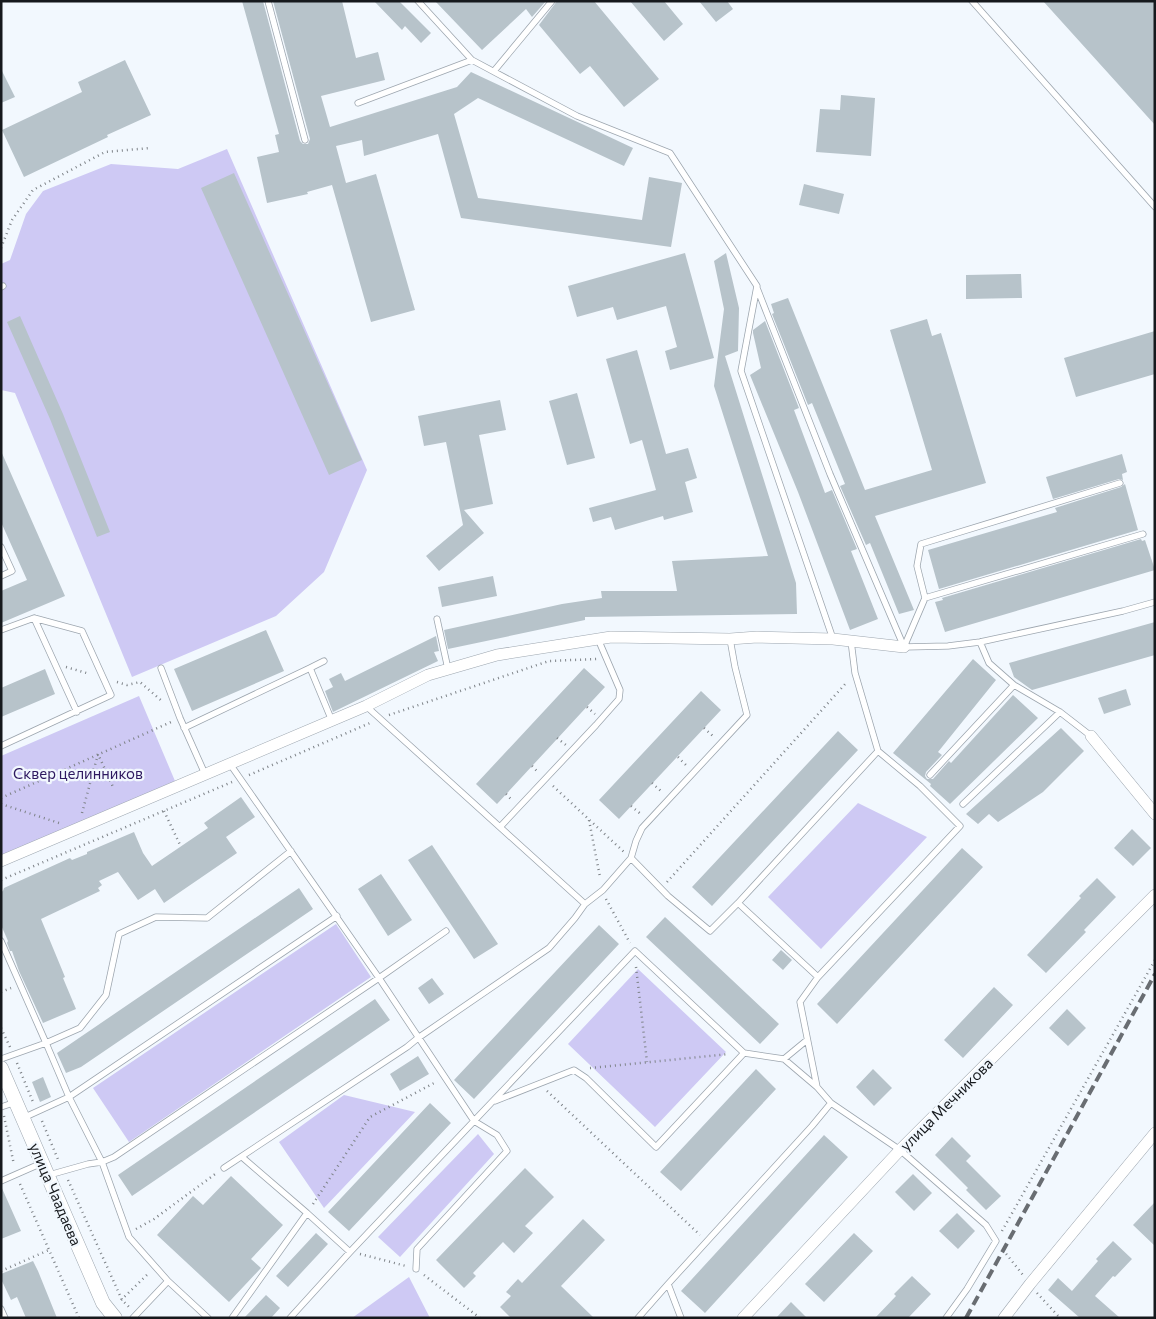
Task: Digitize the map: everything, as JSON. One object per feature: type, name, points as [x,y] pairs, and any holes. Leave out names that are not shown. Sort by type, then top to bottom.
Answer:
[{"type":"street","points":[[1,861],[332,721],[428,675],[497,655],[611,637],[833,639],[904,646]]},
{"type":"street","points":[[1091,736],[1155,814]]},
{"type":"street","name":"улица Мечникова","points":[[743,1318],[900,1150],[1155,895]]},
{"type":"street","name":"улица Чаадаева","points":[[1,1068],[103,1303],[112,1315]]},
{"type":"street","points":[[1004,1318],[1155,1133]]},
{"type":"lane","points":[[268,1],[305,140]]},
{"type":"lane","points":[[418,1],[472,60],[577,116],[670,154],[757,286],[830,474],[904,646]]},
{"type":"lane","points":[[494,72],[552,1]]},
{"type":"lane","points":[[972,1],[1155,207]]},
{"type":"lane","points":[[358,102],[472,60]]},
{"type":"lane","points":[[757,286],[741,371],[833,639]]},
{"type":"lane","points":[[904,646],[925,598],[917,566],[921,544],[1120,483]]},
{"type":"lane","points":[[925,598],[1143,534]]},
{"type":"lane","points":[[1,547],[12,571],[1,576]]},
{"type":"lane","points":[[904,646],[948,646],[980,642],[1123,611],[1155,602]]},
{"type":"lane","points":[[1,630],[34,618],[82,631],[111,695],[1,746]]},
{"type":"lane","points":[[34,618],[77,712]]},
{"type":"lane","points":[[437,619],[448,669]]},
{"type":"lane","points":[[224,1168],[407,1047],[550,948],[584,904],[603,890],[631,858],[642,828],[747,715],[730,638]]},
{"type":"lane","points":[[500,827],[619,699],[620,690],[598,639]]},
{"type":"lane","points":[[817,1088],[800,1002],[818,977],[960,826],[920,786],[878,751],[855,673],[851,641]]},
{"type":"lane","points":[[980,642],[989,663],[1014,685],[1060,712],[1091,736]]},
{"type":"lane","points":[[184,728],[324,661]]},
{"type":"lane","points":[[161,668],[184,728],[206,774]]},
{"type":"lane","points":[[310,668],[332,721]]},
{"type":"lane","points":[[930,775],[1014,685]]},
{"type":"lane","points":[[366,706],[584,904]]},
{"type":"lane","points":[[963,804],[1060,712]]},
{"type":"lane","points":[[631,858],[661,889],[710,931],[878,751]]},
{"type":"lane","points":[[230,764],[379,978],[474,1121],[497,1135],[508,1151],[417,1249],[416,1269]]},
{"type":"lane","points":[[1,1059],[46,1043],[80,1028],[106,995],[119,934],[156,917],[207,918],[291,851]]},
{"type":"lane","points":[[738,903],[818,977]]},
{"type":"lane","points":[[23,1118],[69,1097],[336,916]]},
{"type":"lane","points":[[1,1181],[16,1175],[44,1169],[102,1162],[114,1157],[446,931]]},
{"type":"lane","points":[[1,941],[69,1097],[102,1162],[129,1237],[168,1281],[208,1318]]},
{"type":"lane","points":[[290,1318],[635,951],[744,1053],[784,1059],[832,1102],[900,1150],[986,1224],[996,1241],[967,1289],[946,1318]]},
{"type":"lane","points":[[784,1059],[807,1040]]},
{"type":"lane","points":[[495,1101],[574,1070],[586,1078],[656,1147],[744,1053]]},
{"type":"lane","points":[[1,1107],[16,1102]]},
{"type":"lane","points":[[638,1318],[832,1102]]},
{"type":"lane","points":[[242,1157],[350,1252]]},
{"type":"lane","points":[[232,1318],[307,1213]]},
{"type":"lane","points":[[133,1318],[168,1281]]},
{"type":"lane","points":[[668,1284],[680,1318]]},
{"type":"lane","points":[[1,1309],[5,1318]]},
{"type":"path","points":[[1,248],[12,220],[33,190],[105,152],[150,148]]},
{"type":"path","points":[[1,880],[381,718],[549,661],[606,658]]},
{"type":"path","points":[[661,889],[855,673]]},
{"type":"path","points":[[1,798],[180,718],[140,682],[126,685]]},
{"type":"path","points":[[98,754],[113,787]]},
{"type":"path","points":[[1,804],[77,829],[98,754]]},
{"type":"path","points":[[545,779],[631,858]]},
{"type":"path","points":[[164,811],[181,847]]},
{"type":"path","points":[[588,820],[607,902],[635,951],[647,1062]]},
{"type":"path","points":[[1060,1318],[996,1241],[1155,960]]},
{"type":"path","points":[[574,1070],[744,1053]]},
{"type":"path","points":[[307,1213],[370,1117],[444,1078]]},
{"type":"path","points":[[539,1084],[707,1242]]},
{"type":"path","points":[[1,1107],[16,1175],[79,1318]]},
{"type":"path","points":[[128,1234],[154,1219],[224,1168]]},
{"type":"path","points":[[1,1271],[49,1250]]},
{"type":"path","points":[[112,1315],[155,1267]]},
{"type":"green space","points":[[227,149],[367,470],[324,572],[276,616],[132,677],[15,393],[1,390],[1,264],[10,260],[26,214],[43,191],[111,164],[178,169]]},
{"type":"green space","name":"Сквер целинников","points":[[139,696],[175,781],[1,857],[1,756]]},
{"type":"green space","points":[[858,803],[927,837],[821,949],[768,897]]},
{"type":"green space","points":[[336,924],[371,977],[129,1142],[93,1088]]},
{"type":"green space","points":[[638,969],[726,1052],[655,1127],[568,1044]]},
{"type":"green space","points":[[344,1095],[415,1112],[324,1208],[279,1142]]},
{"type":"green space","points":[[478,1134],[494,1154],[400,1257],[378,1237]]},
{"type":"green space","points":[[409,1277],[430,1318],[352,1318]]},
{"type":"building","points":[[242,1],[263,1],[300,141],[303,144],[308,144],[310,139],[273,1],[342,1],[356,58],[378,52],[385,80],[321,96],[330,127],[457,87],[471,72],[633,148],[624,166],[478,98],[454,114],[478,198],[642,220],[649,177],[682,183],[671,247],[461,218],[438,134],[364,156],[362,140],[336,146],[346,183],[376,174],[415,310],[371,322],[332,185],[307,192],[308,194],[267,203],[257,157],[279,152],[275,135],[279,134]]},
{"type":"building","points":[[374,1],[399,1],[431,33],[421,43],[405,26],[402,30]]},
{"type":"building","points":[[435,1],[546,1],[532,17],[526,9],[482,50]]},
{"type":"building","points":[[557,1],[594,1],[659,79],[624,107],[590,66],[580,74],[539,25]]},
{"type":"building","points":[[630,1],[664,1],[683,24],[664,41]]},
{"type":"building","points":[[699,1],[727,1],[733,9],[716,22]]},
{"type":"building","points":[[1043,1],[1155,1],[1155,125]]},
{"type":"building","points":[[125,60],[151,115],[24,177],[2,130],[82,92],[78,82]]},
{"type":"building","points":[[1,69],[15,97],[1,103]]},
{"type":"building","points":[[841,95],[875,98],[871,156],[816,152],[820,109],[840,110]]},
{"type":"building","points":[[234,173],[362,460],[329,475],[201,188]]},
{"type":"building","points":[[804,184],[844,194],[839,214],[799,205]]},
{"type":"building","points":[[685,253],[714,358],[670,370],[665,351],[677,347],[666,306],[617,320],[613,307],[577,317],[568,286]]},
{"type":"building","points":[[726,253],[739,308],[738,351],[725,356],[796,583],[797,614],[585,617],[585,620],[448,649],[444,630],[562,604],[602,598],[601,591],[677,591],[672,561],[768,556],[714,386],[724,309],[714,261]]},
{"type":"building","points":[[1021,274],[1022,298],[966,299],[966,275]]},
{"type":"building","points":[[788,298],[865,490],[932,470],[890,330],[927,319],[932,336],[941,333],[986,483],[875,516],[914,610],[899,614],[870,543],[866,545],[840,486],[845,484],[812,403],[808,405],[772,314],[774,313],[771,304]]},
{"type":"building","points":[[20,316],[63,414],[110,532],[97,537],[50,419],[7,322]]},
{"type":"building","points":[[765,321],[799,408],[794,410],[825,493],[832,490],[857,549],[851,551],[878,619],[850,630],[798,492],[750,375],[761,368],[753,330]]},
{"type":"building","points":[[1155,331],[1155,374],[1076,397],[1064,358]]},
{"type":"building","points":[[637,350],[666,454],[688,448],[697,478],[685,482],[693,512],[664,520],[663,516],[615,530],[611,517],[593,522],[589,508],[656,490],[642,440],[630,444],[606,359]]},
{"type":"building","points":[[577,393],[595,458],[567,465],[549,401]]},
{"type":"building","points":[[500,400],[506,430],[479,435],[493,504],[464,510],[484,533],[439,571],[426,556],[463,525],[446,442],[424,446],[418,416]]},
{"type":"building","points":[[1,451],[65,596],[1,623],[1,591],[27,580],[1,522]]},
{"type":"building","points":[[1122,454],[1127,472],[1122,474],[1123,480],[1119,479],[1053,499],[1046,477]]},
{"type":"building","points":[[1125,484],[1138,530],[939,589],[928,550],[1057,512],[1055,508],[1121,487]]},
{"type":"building","points":[[1141,539],[1142,541],[1145,540],[1155,570],[945,632],[935,602],[943,600],[942,598]]},
{"type":"building","points":[[493,576],[497,596],[442,607],[438,587]]},
{"type":"building","points":[[1155,622],[1155,655],[1032,690],[1014,677],[1009,663]]},
{"type":"building","points":[[266,630],[284,671],[192,711],[174,669]]},
{"type":"building","points":[[436,636],[439,651],[434,652],[438,661],[333,712],[325,691],[333,687],[329,679],[341,673],[345,681]]},
{"type":"building","points":[[973,659],[996,680],[938,752],[942,755],[926,772],[925,776],[927,779],[933,779],[949,761],[951,763],[1013,695],[1038,718],[950,804],[930,786],[931,784],[893,753]]},
{"type":"building","points":[[584,668],[605,687],[497,804],[476,784]]},
{"type":"building","points":[[45,669],[55,694],[1,717],[1,688]]},
{"type":"building","points":[[1126,689],[1131,705],[1104,714],[1098,698]]},
{"type":"building","points":[[701,691],[721,710],[619,819],[599,800]]},
{"type":"building","points":[[1061,728],[1084,751],[1043,792],[998,822],[989,814],[978,824],[966,814]]},
{"type":"building","points":[[838,731],[858,750],[712,906],[692,887]]},
{"type":"building","points":[[241,797],[255,817],[226,837],[237,853],[164,903],[155,889],[138,900],[118,872],[99,881],[102,885],[98,888],[100,891],[41,919],[76,1009],[43,1023],[12,951],[10,951],[1,925],[1,892],[4,888],[70,858],[72,860],[87,854],[87,852],[134,832],[143,853],[152,866],[208,828],[204,823]]},
{"type":"building","points":[[1132,829],[1151,848],[1133,866],[1114,848]]},
{"type":"building","points":[[432,845],[498,944],[474,959],[408,860]]},
{"type":"building","points":[[962,848],[983,867],[837,1024],[817,1004]]},
{"type":"building","points":[[381,874],[412,920],[388,936],[358,889]]},
{"type":"building","points":[[1097,878],[1116,897],[1084,930],[1086,932],[1046,973],[1027,955],[1081,898],[1079,896]]},
{"type":"building","points":[[299,888],[313,909],[81,1067],[66,1073],[57,1053]]},
{"type":"building","points":[[665,917],[779,1024],[760,1044],[646,937]]},
{"type":"building","points":[[599,925],[619,944],[474,1099],[454,1080]]},
{"type":"building","points":[[781,950],[792,960],[783,970],[772,960]]},
{"type":"building","points":[[432,978],[444,994],[429,1004],[418,988]]},
{"type":"building","points":[[994,987],[1013,1005],[963,1058],[944,1040]]},
{"type":"building","points":[[375,999],[390,1020],[132,1196],[118,1175]]},
{"type":"building","points":[[1067,1009],[1086,1028],[1068,1046],[1049,1028]]},
{"type":"building","points":[[418,1056],[429,1074],[400,1091],[390,1074]]},
{"type":"building","points":[[756,1069],[776,1089],[681,1191],[660,1172]]},
{"type":"building","points":[[873,1069],[892,1088],[874,1106],[856,1087]]},
{"type":"building","points":[[43,1077],[51,1097],[40,1102],[32,1082]]},
{"type":"building","points":[[430,1103],[451,1123],[349,1231],[328,1212]]},
{"type":"building","points":[[824,1135],[848,1157],[705,1313],[681,1291]]},
{"type":"building","points":[[952,1137],[971,1156],[966,1161],[1001,1196],[986,1210],[966,1190],[968,1188],[935,1155]]},
{"type":"building","points":[[525,1168],[554,1197],[525,1226],[533,1233],[514,1253],[503,1242],[473,1273],[476,1276],[464,1288],[436,1260]]},
{"type":"building","points":[[913,1174],[932,1193],[914,1211],[895,1192]]},
{"type":"building","points":[[231,1176],[283,1225],[251,1259],[261,1268],[229,1302],[157,1235],[193,1196],[203,1205]]},
{"type":"building","points":[[1,1186],[21,1231],[1,1239]]},
{"type":"building","points":[[1155,1202],[1155,1246],[1133,1225]]},
{"type":"building","points":[[957,1213],[975,1231],[958,1249],[939,1231]]},
{"type":"building","points":[[583,1219],[605,1240],[561,1286],[594,1318],[511,1318],[500,1307],[511,1296],[506,1292],[518,1279],[522,1283]]},
{"type":"building","points":[[316,1233],[328,1244],[288,1287],[276,1276]]},
{"type":"building","points":[[854,1233],[873,1251],[824,1302],[805,1284]]},
{"type":"building","points":[[1113,1241],[1132,1259],[1095,1296],[1120,1318],[1080,1318],[1048,1290],[1058,1278],[1072,1291],[1098,1261],[1096,1259]]},
{"type":"building","points":[[33,1261],[57,1318],[26,1318],[17,1297],[11,1300],[1,1279],[1,1274]]},
{"type":"building","points":[[912,1276],[931,1294],[908,1318],[875,1318],[896,1296],[894,1294]]},
{"type":"building","points":[[266,1295],[280,1308],[271,1318],[244,1318]]},
{"type":"building","points":[[791,1302],[807,1318],[776,1318]]},
{"type":"railway","points":[[966,1318],[1155,974]]}]
